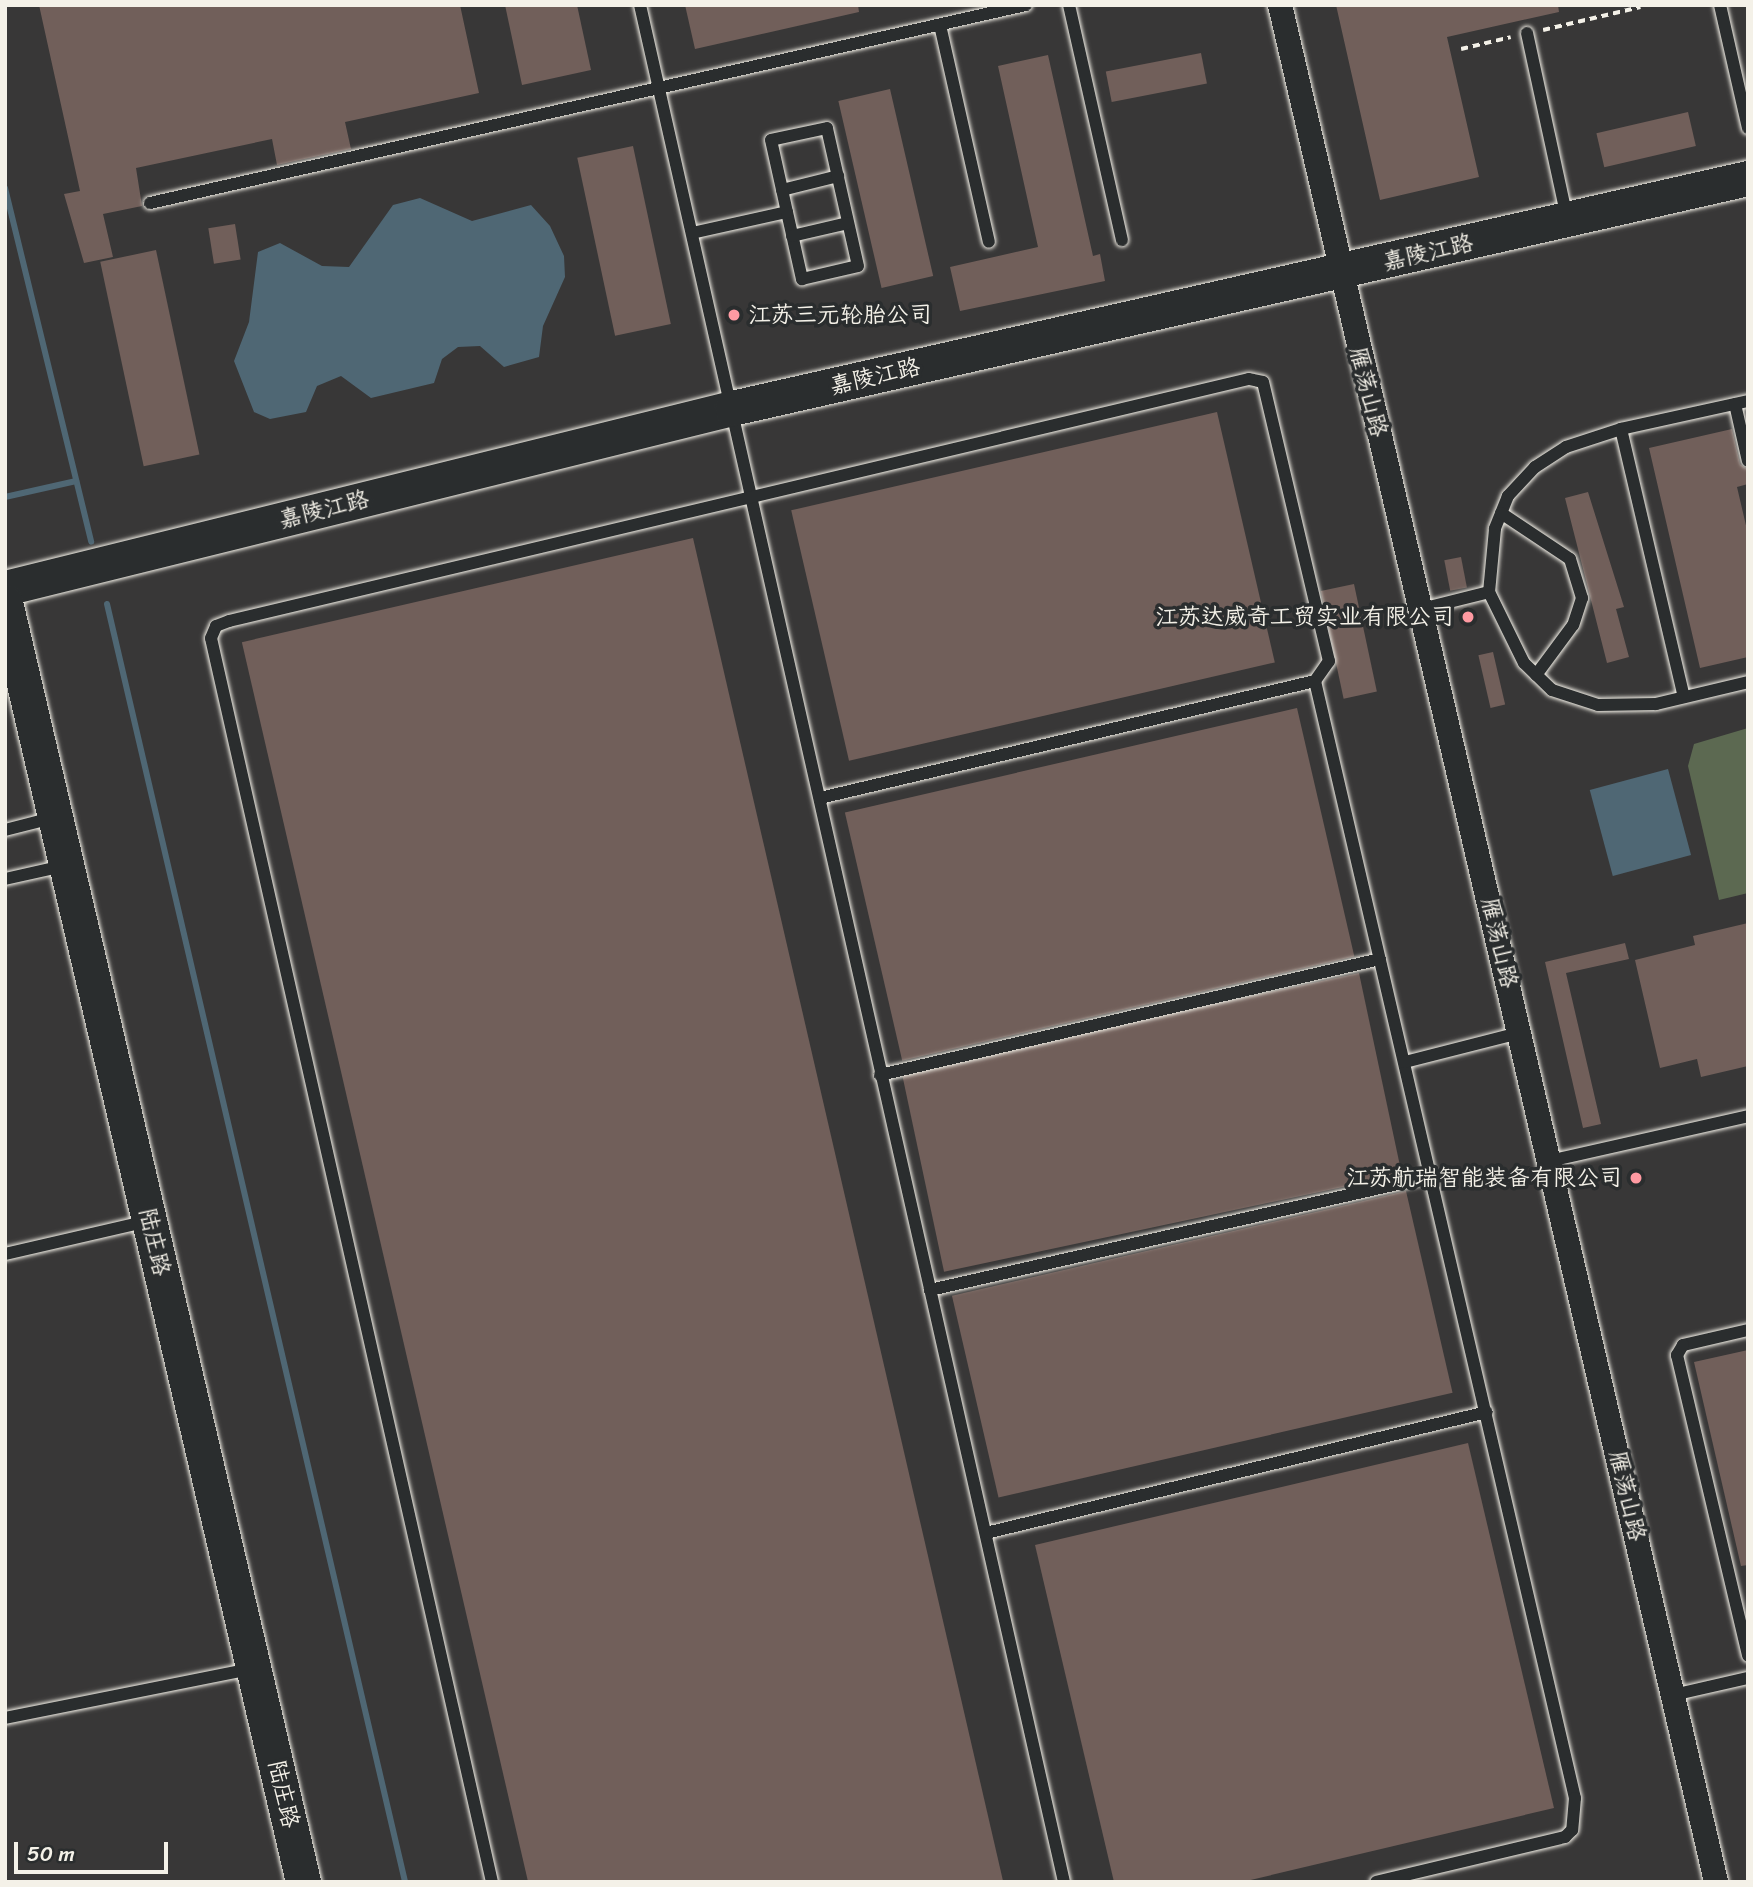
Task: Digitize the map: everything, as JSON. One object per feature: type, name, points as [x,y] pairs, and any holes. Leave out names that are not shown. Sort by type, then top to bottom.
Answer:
[{"type":"street","name":"雁荡山路","points":[[1280,5],[1340,274],[1421,609],[1716,1882]]},
{"type":"street","name":"嘉陵江路","points":[[5,588],[732,408],[1340,274],[1748,178]]},
{"type":"street","name":"陆庄路","points":[[5,602],[303,1882]]},
{"type":"lane","points":[[640,5],[1064,1882]]},
{"type":"lane","points":[[150,203],[1026,5]]},
{"type":"lane","points":[[1069,5],[1122,240]]},
{"type":"lane","points":[[1720,5],[1744,94],[1748,128]]},
{"type":"lane","points":[[940,25],[989,242]]},
{"type":"lane","points":[[1527,33],[1568,220]]},
{"type":"lane","points":[[827,128],[838,176],[858,266],[802,279],[771,140],[827,128]]},
{"type":"lane","points":[[782,190],[838,176]]},
{"type":"lane","points":[[692,233],[787,212]]},
{"type":"lane","points":[[792,236],[848,223]]},
{"type":"lane","points":[[492,1882],[211,638],[216,626],[229,621],[1250,379],[1263,382],[1329,661],[1315,681],[820,798]]},
{"type":"lane","points":[[1748,461],[1741,403],[1621,429],[1566,447],[1535,467],[1501,513],[1489,592],[1502,627],[1536,675],[1552,690],[1598,705],[1684,697],[1748,682]]},
{"type":"lane","points":[[1621,429],[1684,697]]},
{"type":"lane","points":[[1501,513],[1570,559],[1581,598],[1573,625],[1536,675]]},
{"type":"lane","points":[[1421,609],[1489,592]]},
{"type":"lane","points":[[1315,681],[1573,1776],[1572,1830],[1376,1882]]},
{"type":"lane","points":[[5,830],[55,817]]},
{"type":"lane","points":[[5,880],[66,865]]},
{"type":"lane","points":[[880,1075],[1380,959]]},
{"type":"lane","points":[[1405,1062],[1519,1033]]},
{"type":"lane","points":[[1549,1161],[1748,1116]]},
{"type":"lane","points":[[930,1290],[1433,1176]]},
{"type":"lane","points":[[5,1254],[149,1220]]},
{"type":"lane","points":[[1748,1330],[1683,1345],[1677,1355],[1748,1656]]},
{"type":"lane","points":[[986,1533],[1488,1412]]},
{"type":"lane","points":[[5,1718],[254,1669]]},
{"type":"lane","points":[[1673,1695],[1748,1678]]},
{"type":"path","points":[[1461,49],[1640,7]]},
{"type":"green space","points":[[1748,728],[1748,893],[1719,900],[1688,766],[1694,744]]},
{"type":"water","points":[[420,198],[472,221],[531,205],[550,226],[564,256],[565,277],[543,326],[539,357],[504,367],[480,346],[458,347],[442,359],[434,383],[371,398],[341,376],[317,386],[306,412],[270,419],[254,412],[234,361],[249,322],[258,252],[280,243],[322,266],[349,267],[393,205]]},
{"type":"water","points":[[1668,769],[1691,855],[1613,876],[1590,790]]},
{"type":"building","points":[[39,5],[460,5],[479,93],[345,122],[351,149],[277,165],[272,139],[136,168],[142,206],[103,214],[113,257],[84,263],[64,194],[80,191]]},
{"type":"building","points":[[505,5],[577,5],[591,70],[522,85]]},
{"type":"building","points":[[685,5],[858,5],[859,12],[695,49]]},
{"type":"building","points":[[1336,5],[1558,5],[1559,12],[1447,37],[1479,177],[1380,200]]},
{"type":"building","points":[[1201,53],[1207,83],[1112,102],[1106,72]]},
{"type":"building","points":[[1048,55],[1093,256],[1100,254],[1105,281],[960,311],[950,267],[1038,247],[998,66]]},
{"type":"building","points":[[890,89],[933,276],[882,288],[838,101]]},
{"type":"building","points":[[1688,112],[1696,146],[1604,167],[1596,133]]},
{"type":"building","points":[[633,146],[671,324],[615,336],[577,158]]},
{"type":"building","points":[[235,224],[241,260],[214,264],[208,228]]},
{"type":"building","points":[[156,250],[199,454],[144,466],[100,262]]},
{"type":"building","points":[[1217,412],[1275,662],[849,761],[791,510]]},
{"type":"building","points":[[1732,429],[1740,464],[1748,470],[1748,484],[1737,487],[1748,534],[1748,657],[1700,668],[1649,448]]},
{"type":"building","points":[[1588,492],[1624,607],[1616,609],[1629,657],[1607,663],[1565,498]]},
{"type":"building","points":[[693,538],[1003,1882],[528,1882],[242,642]]},
{"type":"building","points":[[1461,557],[1467,587],[1450,591],[1444,560]]},
{"type":"building","points":[[1354,584],[1377,692],[1344,699],[1321,591]]},
{"type":"building","points":[[1493,652],[1505,705],[1491,708],[1478,655]]},
{"type":"building","points":[[1297,708],[1354,956],[902,1061],[845,812]]},
{"type":"building","points":[[1748,923],[1748,1066],[1701,1077],[1697,1059],[1660,1068],[1635,960],[1695,945],[1693,936]]},
{"type":"building","points":[[1625,943],[1629,959],[1566,973],[1601,1124],[1583,1128],[1545,962]]},
{"type":"building","points":[[1359,973],[1402,1174],[944,1272],[901,1070]]},
{"type":"building","points":[[1406,1191],[1453,1393],[999,1498],[952,1296]]},
{"type":"building","points":[[1748,1350],[1748,1565],[1741,1566],[1694,1362]]},
{"type":"building","points":[[1468,1443],[1554,1808],[1242,1882],[1114,1882],[1035,1545]]},
{"type":"waterway","points":[[5,188],[91,542]]},
{"type":"waterway","points":[[5,497],[76,481]]},
{"type":"waterway","points":[[107,604],[405,1882]]},
{"type":"place","name":"江苏三元轮胎公司","points":[[734,315]]},
{"type":"place","name":"江苏达威奇工贸实业有限公司","points":[[1468,617]]},
{"type":"place","name":"江苏航瑞智能装备有限公司","points":[[1636,1178]]}]
